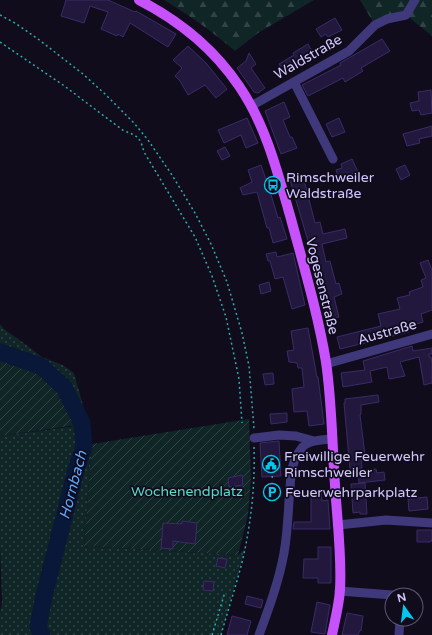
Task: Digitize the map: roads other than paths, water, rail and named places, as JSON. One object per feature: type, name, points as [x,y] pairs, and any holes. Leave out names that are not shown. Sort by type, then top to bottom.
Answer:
[{"type":"main road","name":"Vogesenstraße","points":[[139,0],[176,22],[200,42],[226,68],[240,87],[251,106],[266,140],[282,188],[314,306],[326,364],[340,558],[340,591],[332,635]]},
{"type":"street","name":"Waldstraße","points":[[251,106],[349,51],[375,25],[387,19],[406,15],[415,0]]},
{"type":"street","points":[[294,82],[333,159]]},
{"type":"street","name":"Austraße","points":[[326,364],[432,334]]},
{"type":"street","points":[[254,438],[279,435],[296,436],[314,441]]},
{"type":"street","points":[[259,635],[281,571],[287,533],[293,462],[302,446],[314,441],[332,439]]},
{"type":"street","points":[[338,525],[386,520],[432,523]]},
{"type":"street","points":[[340,591],[384,594]]},
{"type":"waterway","name":"Hornbach","points":[[0,352],[41,366],[64,387],[82,423],[84,446],[76,470],[44,596],[38,627],[42,635]]},
{"type":"place","name":"Rimschweiler Waldstraße","points":[[273,185]]},
{"type":"place","name":"Freiwillige Feuerwehr Rimschweiler","points":[[271,464]]},
{"type":"place","name":"Feuerwehrparkplatz","points":[[272,492]]},
{"type":"park label","name":"Wochenendplatz","points":[[187,491]]}]
